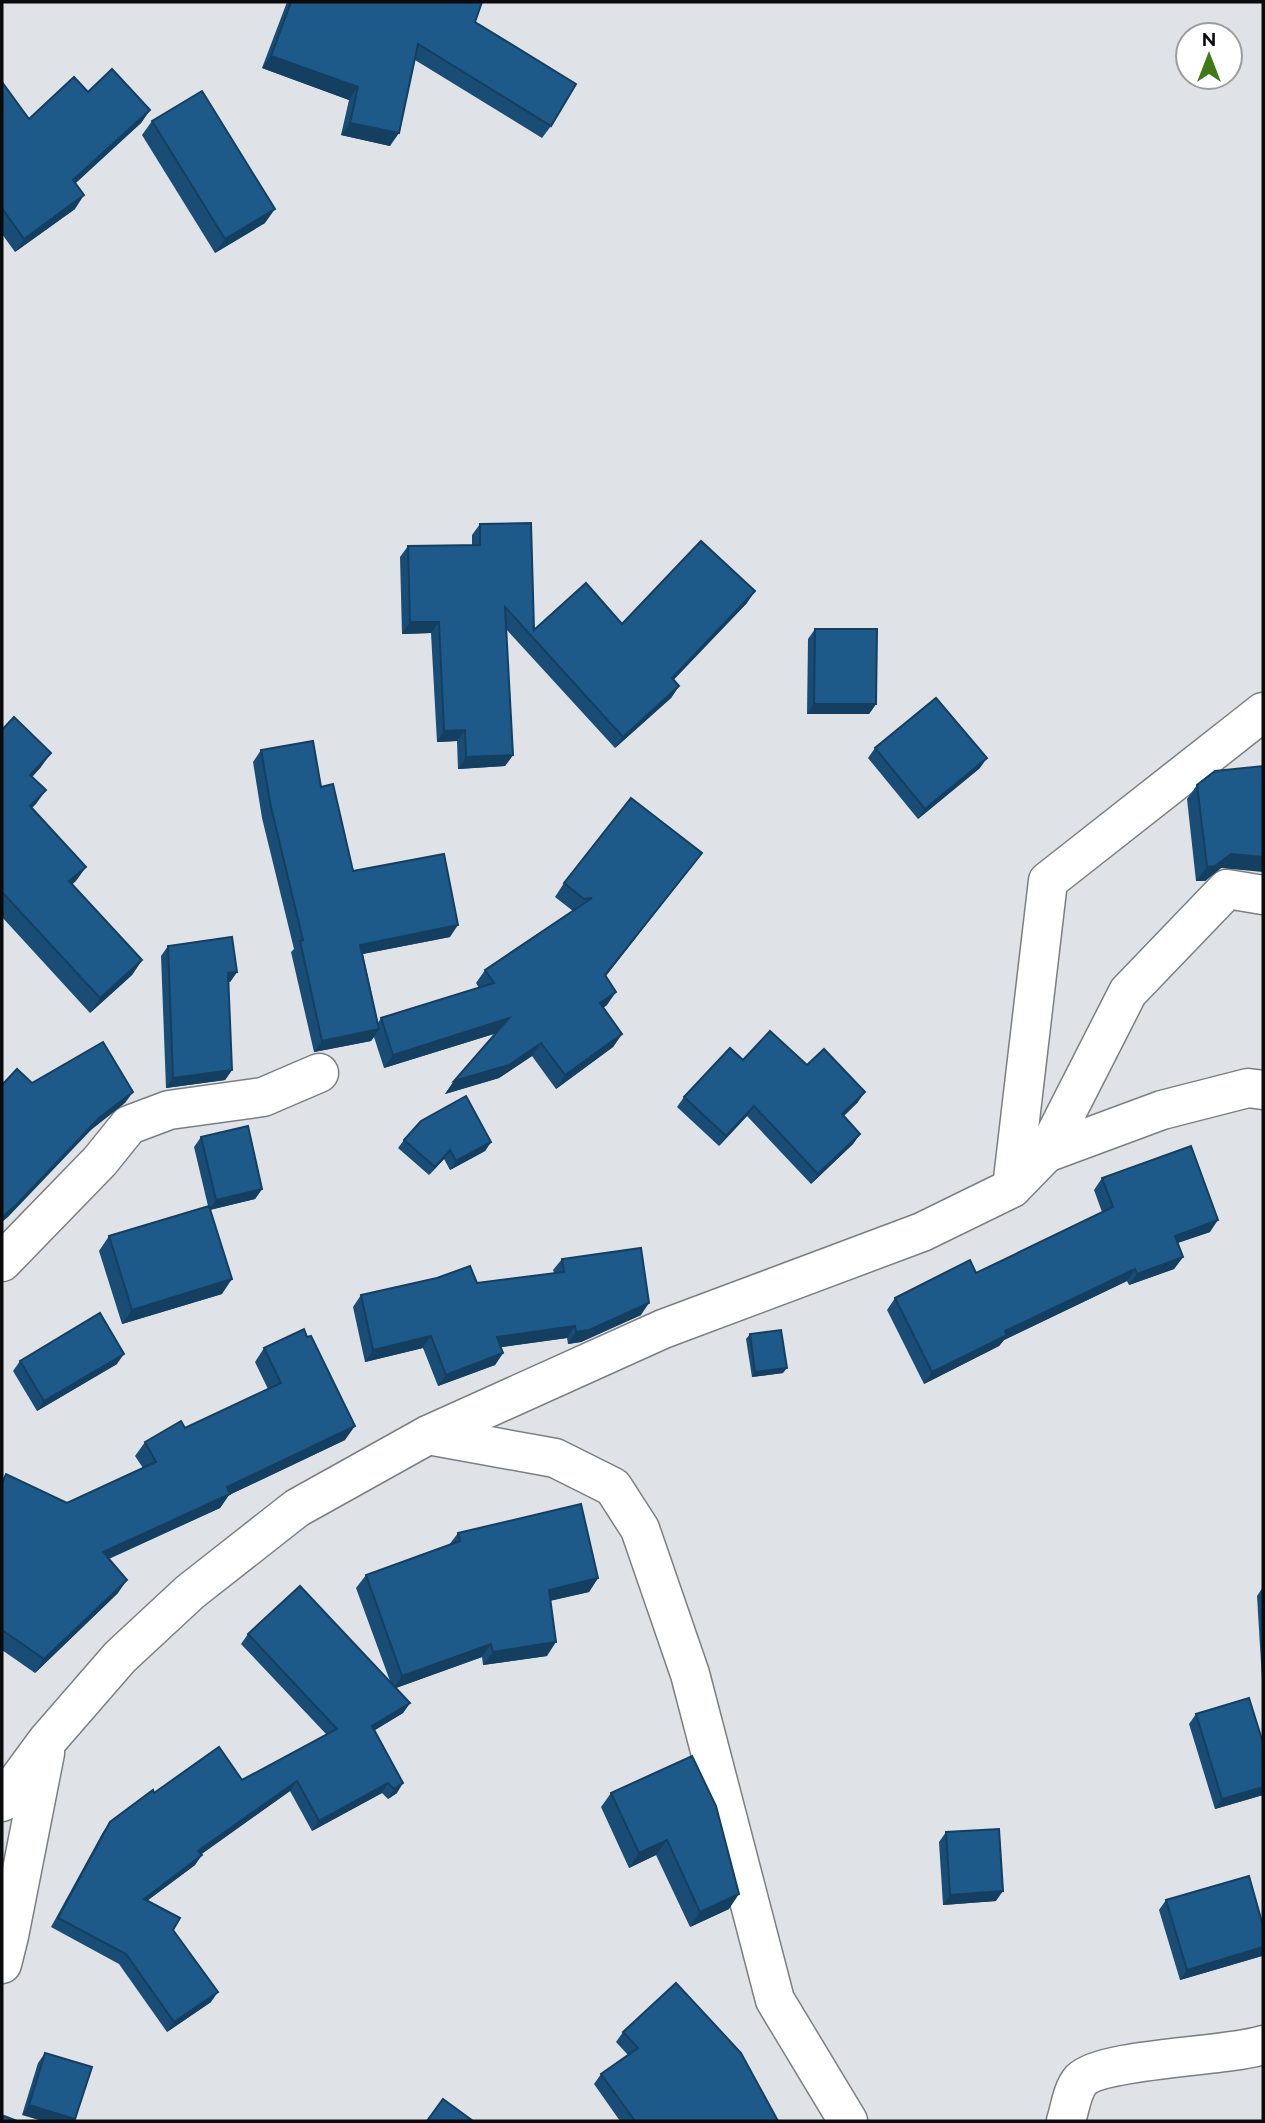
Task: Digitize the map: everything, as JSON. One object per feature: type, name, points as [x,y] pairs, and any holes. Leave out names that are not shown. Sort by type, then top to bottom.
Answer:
[{"type":"street","points":[[1012,1188],[1048,881],[1263,712]]},
{"type":"street","points":[[2,1802],[47,1741],[120,1657],[190,1592],[297,1508],[428,1435],[663,1329],[922,1232],[1012,1188],[1046,1153],[1128,992],[1227,889],[1263,895]]},
{"type":"street","points":[[2,1262],[100,1161],[129,1125],[169,1110],[263,1097],[319,1073]]},
{"type":"street","points":[[1046,1153],[1162,1110],[1248,1088],[1263,1090]]},
{"type":"street","points":[[428,1435],[555,1458],[613,1487],[640,1529],[691,1674],[775,2000],[848,2121]]},
{"type":"street","points":[[2,1964],[47,1741]]},
{"type":"street","points":[[1066,2121],[1072,2097],[1082,2080],[1109,2068],[1263,2045]]},
{"type":"building","points":[[291,2],[482,2],[475,22],[576,84],[551,126],[418,44],[399,133],[350,123],[358,87],[271,56]]},
{"type":"building","points":[[112,69],[150,110],[73,180],[84,195],[24,239],[2,208],[2,82],[29,119],[74,77],[88,92]]},
{"type":"building","points":[[202,91],[275,209],[225,239],[152,121]]},
{"type":"building","points":[[531,523],[534,630],[586,583],[622,624],[701,541],[755,591],[672,678],[679,686],[623,737],[505,607],[513,755],[466,757],[465,730],[444,731],[439,622],[410,622],[408,546],[480,545],[480,524]]},
{"type":"building","points":[[815,629],[877,629],[876,704],[814,704]]},
{"type":"building","points":[[936,698],[987,758],[925,809],[875,748]]},
{"type":"building","points":[[14,717],[51,753],[30,775],[46,790],[30,806],[86,867],[69,881],[142,960],[100,998],[2,892],[2,730]]},
{"type":"building","points":[[313,741],[321,787],[333,784],[353,871],[444,854],[458,925],[360,945],[379,1029],[322,1041],[300,941],[303,940],[271,807],[261,750]]},
{"type":"building","points":[[1263,766],[1263,857],[1231,854],[1215,866],[1207,867],[1197,785],[1215,771]]},
{"type":"building","points":[[631,798],[702,853],[605,975],[616,992],[600,1003],[622,1034],[565,1075],[541,1043],[509,1065],[454,1081],[509,1018],[393,1055],[381,1018],[494,983],[485,970],[592,898],[584,899],[564,883]]},
{"type":"building","points":[[232,937],[237,972],[228,973],[232,1070],[173,1078],[168,946]]},
{"type":"building","points":[[770,1031],[807,1065],[824,1049],[865,1092],[842,1114],[860,1134],[818,1174],[754,1106],[726,1136],[684,1097],[730,1048],[743,1060]]},
{"type":"building","points":[[103,1042],[133,1092],[99,1118],[2,1217],[2,1085],[17,1069],[32,1083]]},
{"type":"building","points":[[466,1096],[491,1142],[456,1161],[450,1150],[435,1167],[404,1140],[421,1121]]},
{"type":"building","points":[[248,1126],[262,1189],[216,1200],[201,1137]]},
{"type":"building","points":[[1191,1146],[1218,1220],[1175,1236],[1183,1257],[1137,1274],[1135,1269],[1005,1331],[1007,1335],[932,1372],[895,1298],[970,1260],[976,1273],[1113,1207],[1102,1178]]},
{"type":"building","points":[[209,1206],[232,1279],[132,1310],[109,1236]]},
{"type":"building","points":[[641,1248],[649,1303],[589,1330],[576,1332],[575,1326],[497,1337],[503,1353],[446,1375],[431,1336],[373,1350],[361,1295],[437,1278],[470,1266],[477,1283],[564,1272],[562,1259]]},
{"type":"building","points":[[100,1313],[124,1354],[44,1401],[20,1361]]},
{"type":"building","points":[[304,1329],[307,1337],[311,1336],[355,1426],[227,1487],[230,1494],[103,1552],[127,1580],[44,1659],[2,1630],[2,1484],[6,1474],[67,1503],[156,1462],[145,1442],[181,1421],[185,1428],[281,1383],[264,1348]]},
{"type":"building","points":[[781,1330],[787,1368],[755,1372],[750,1334]]},
{"type":"building","points":[[581,1504],[598,1578],[549,1590],[556,1642],[493,1652],[491,1644],[402,1676],[366,1575],[460,1541],[458,1533]]},
{"type":"building","points":[[300,1586],[410,1703],[372,1726],[403,1783],[394,1789],[388,1783],[319,1821],[297,1781],[198,1851],[202,1855],[144,1899],[180,1918],[173,1930],[218,1992],[174,2022],[126,1954],[58,1918],[110,1822],[153,1790],[154,1793],[219,1747],[242,1780],[337,1729],[248,1634]]},
{"type":"building","points":[[1249,1698],[1263,1743],[1263,1787],[1222,1799],[1196,1714]]},
{"type":"building","points":[[692,1756],[716,1806],[739,1894],[700,1912],[667,1840],[639,1853],[611,1793]]},
{"type":"building","points":[[999,1829],[1003,1891],[950,1895],[946,1832]]},
{"type":"building","points":[[1249,1876],[1263,1926],[1263,1947],[1187,1970],[1166,1900]]},
{"type":"building","points":[[676,1983],[741,2053],[778,2121],[635,2121],[601,2074],[638,2048],[623,2032]]},
{"type":"building","points":[[45,2053],[92,2067],[75,2119],[29,2105]]},
{"type":"building","points":[[443,2099],[473,2121],[427,2121]]},
{"type":"building","points":[[4,2116],[17,2121],[2,2121]]}]
